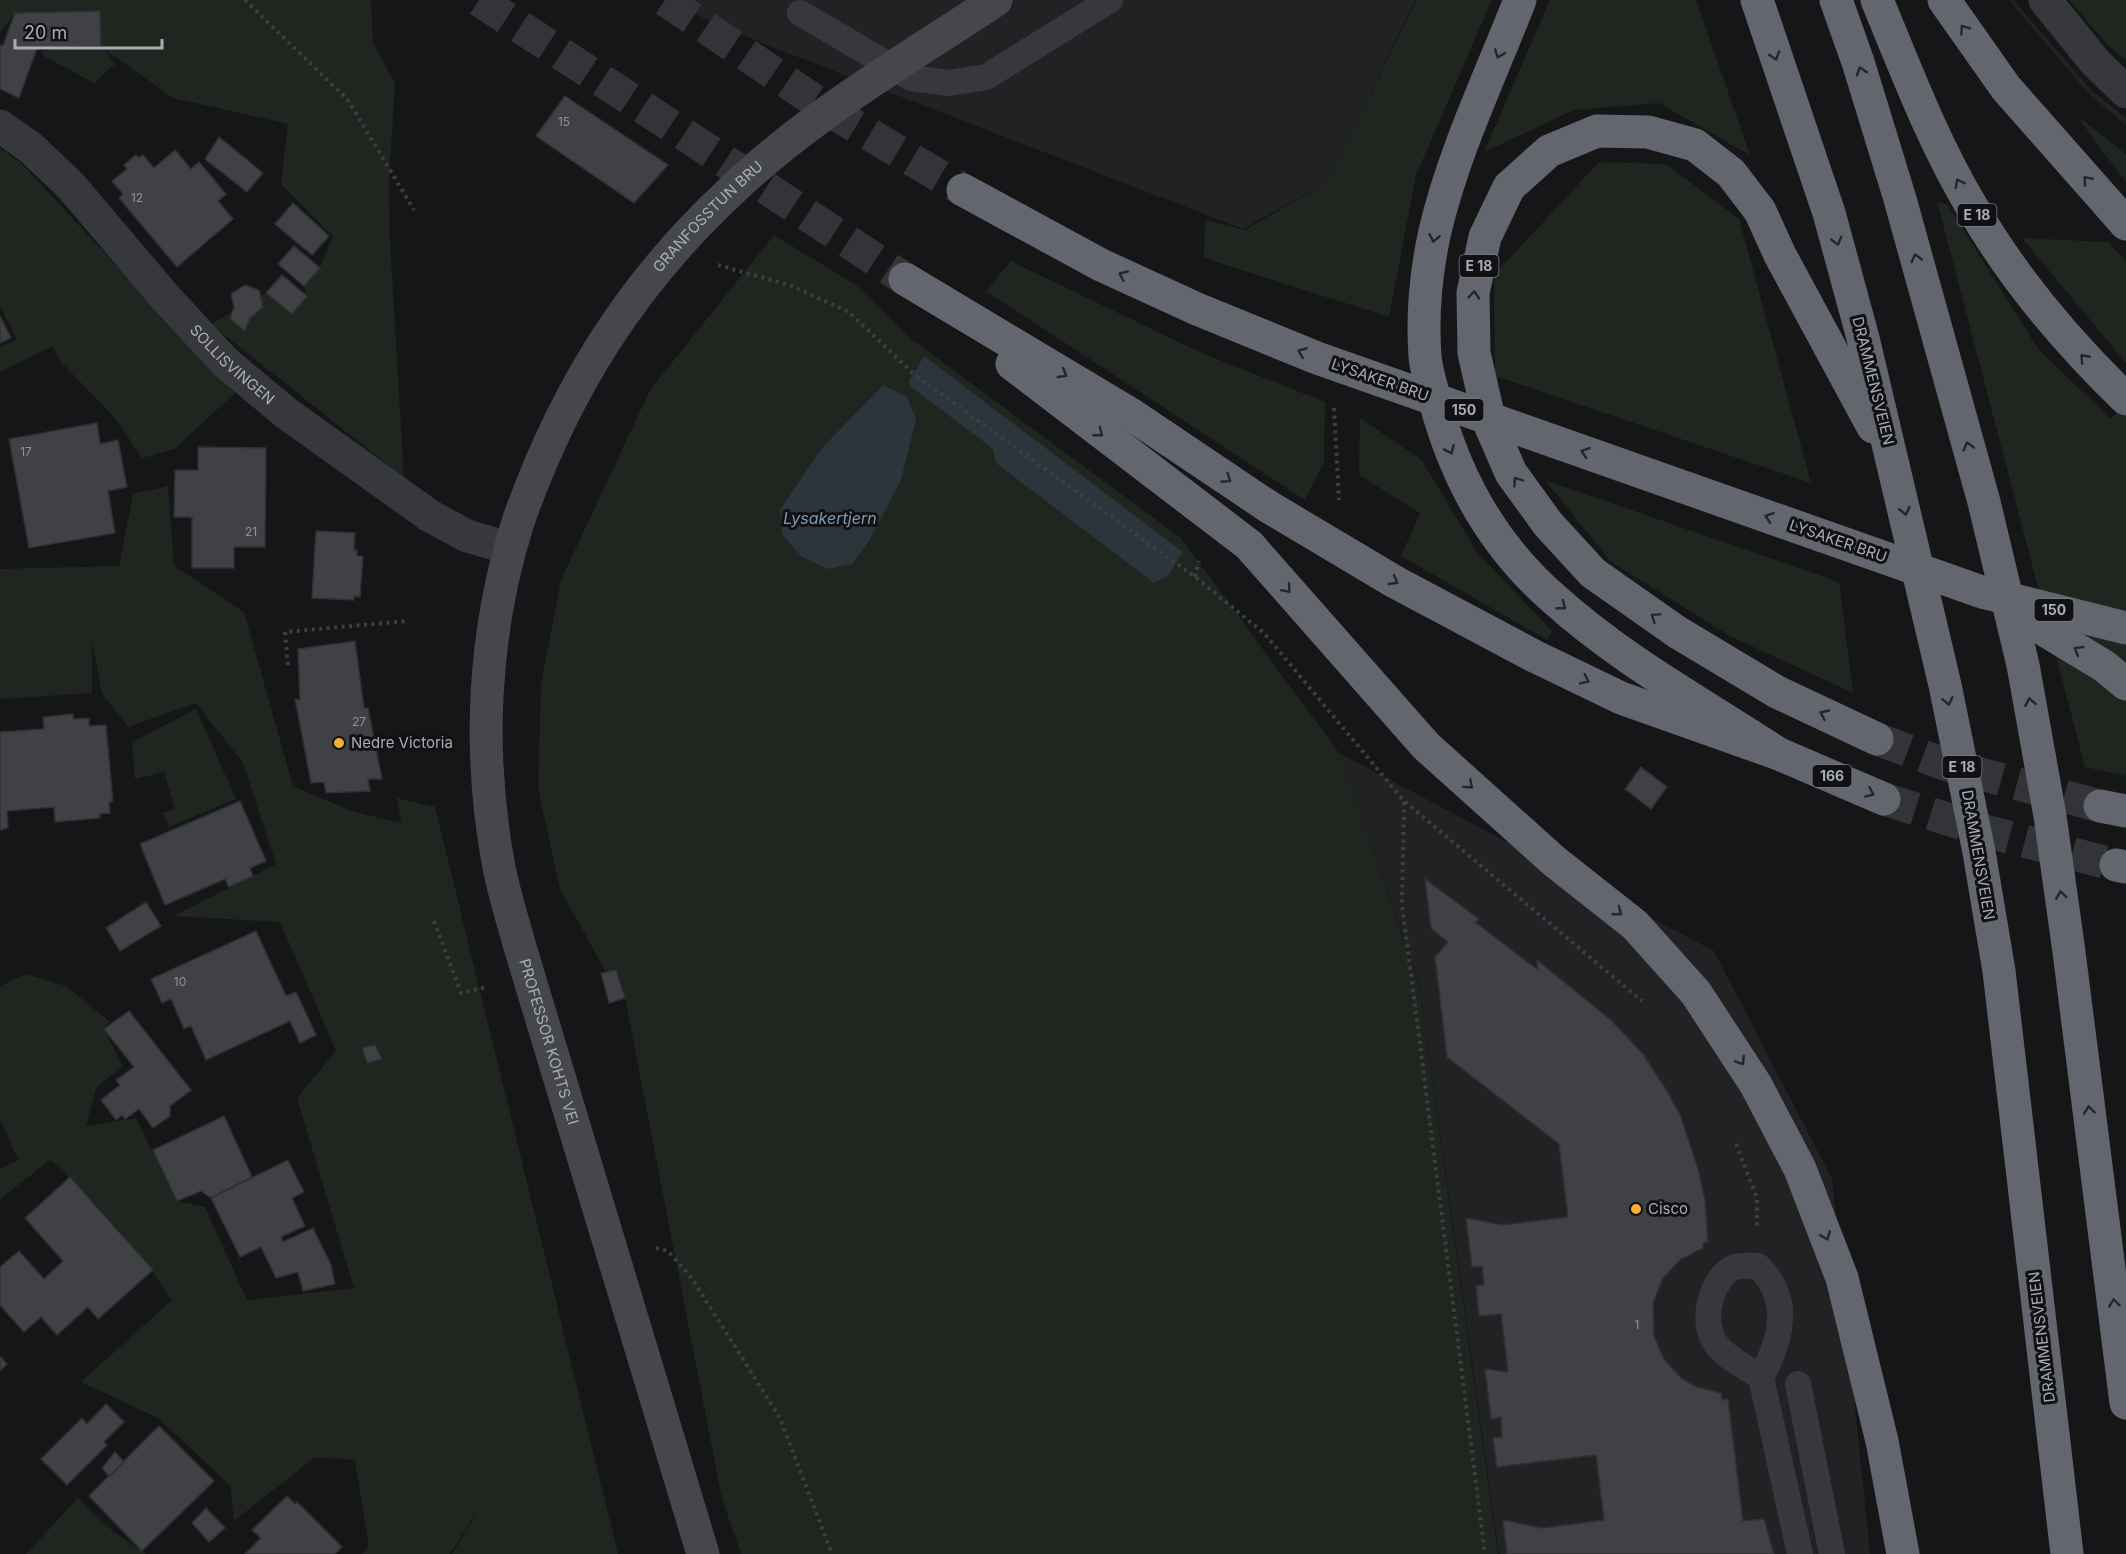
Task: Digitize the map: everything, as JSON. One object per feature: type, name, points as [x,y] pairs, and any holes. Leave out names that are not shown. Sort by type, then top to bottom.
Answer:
[{"type":"highway","points":[[1520,0],[1456,158],[1435,233],[1425,292],[1425,358],[1444,438],[1471,497],[1512,557],[1553,598],[1617,648],[1779,754]]},
{"type":"highway","name":"DRAMMENSVEIEN","points":[[1757,0],[1829,213],[1895,467],[1945,685],[1979,852],[1997,961],[2067,1554]]},
{"type":"highway","points":[[1836,0],[1858,62],[1900,199],[1984,502],[2023,665],[2050,816],[2069,952],[2126,1403]]},
{"type":"highway","name":"E 18","points":[[1877,0],[1933,133],[1972,207],[2020,281],[2086,360],[2126,399]]},
{"type":"highway","points":[[1944,0],[2006,88],[2126,224]]},
{"type":"highway","name":"E 18","points":[[1876,739],[1777,692],[1677,632],[1593,573],[1548,524],[1511,473],[1491,427],[1474,353],[1473,293],[1485,237],[1509,188],[1549,151],[1597,130],[1648,132],[1695,145],[1731,173],[1760,211],[1780,255],[1895,467]]},
{"type":"highway","name":"LYSAKER BRU","points":[[963,190],[1101,265],[1197,309],[1317,358],[1983,592]]},
{"type":"highway","points":[[1779,754],[1621,698],[1532,655],[1395,582],[1279,513],[1132,415],[905,279],[1110,441],[1249,545],[1426,746],[1554,861],[1635,925],[1696,993],[1756,1085],[1800,1169],[1842,1278],[1882,1441],[1903,1554]]},
{"type":"highway","points":[[1983,592],[2104,666],[2126,684]]},
{"type":"highway","name":"150","points":[[1983,592],[2126,627]]},
{"type":"highway","name":"166","points":[[1779,754],[1884,799]]},
{"type":"main road","name":"GRANFOSSTUN BRU","points":[[514,534],[535,474],[586,368],[614,325],[692,231],[731,190],[794,138],[996,0]]},
{"type":"main road","name":"PROFESSOR KOHTS VEI","points":[[514,534],[494,617],[487,678],[485,736],[489,801],[499,868],[520,947],[703,1554]]},
{"type":"street","points":[[2045,0],[2096,63],[2126,92]]},
{"type":"street","name":"SOLLISVINGEN","points":[[0,126],[31,148],[71,186],[165,297],[226,363],[286,414],[430,516],[467,536],[514,534]]},
{"type":"lane","points":[[800,13],[911,78],[949,84],[986,77],[1110,0]]},
{"type":"lane","points":[[1761,1377],[1800,1554]]},
{"type":"lane","points":[[1798,1384],[1832,1554]]},
{"type":"path","points":[[245,0],[348,100],[414,210]]},
{"type":"path","points":[[712,264],[789,285],[849,312],[916,376],[1194,578],[1264,633],[1404,801],[1649,1007]]},
{"type":"path","points":[[1334,399],[1339,507]]},
{"type":"path","points":[[288,665],[285,632],[407,621]]},
{"type":"path","points":[[1404,801],[1402,904],[1485,1554]]},
{"type":"path","points":[[434,921],[461,993],[486,987]]},
{"type":"path","points":[[1733,1137],[1757,1198]]},
{"type":"path","points":[[655,1247],[668,1251],[691,1276],[780,1418],[832,1554]]},
{"type":"shaded area","points":[[0,0],[371,0],[373,43],[395,83],[389,180],[390,241],[404,478],[211,324],[266,293],[292,314],[307,296],[304,286],[320,268],[333,236],[281,184],[288,124],[173,98],[103,48],[115,64],[94,83],[42,55],[42,51],[101,46],[100,11],[15,13],[0,32]]},
{"type":"shaded area","points":[[662,0],[1415,0],[1329,181],[1243,229],[767,45]]},
{"type":"shaded area","points":[[1416,0],[1492,0],[1416,175],[1389,317],[1204,258],[1205,220],[1245,230],[1329,181]]},
{"type":"shaded area","points":[[1550,0],[1696,0],[1750,155],[1659,103],[1574,110],[1484,152]]},
{"type":"shaded area","points":[[2009,0],[2013,0],[2093,92],[2126,118],[2126,125],[2090,95]]},
{"type":"shaded area","points":[[2069,0],[2126,0],[2126,60],[2108,45]]},
{"type":"shaded area","points":[[2076,115],[2126,154],[2126,182]]},
{"type":"shaded area","points":[[0,148],[21,163],[235,393],[174,449],[142,458],[116,419],[59,360],[53,346],[0,372],[0,347],[17,339],[0,306]]},
{"type":"shaded area","points":[[1599,162],[1666,164],[1739,219],[1811,483],[1495,376],[1494,275]]},
{"type":"shaded area","points":[[1937,201],[1948,205],[2038,349],[2111,419],[2126,402],[2126,776],[2085,767]]},
{"type":"shaded area","points":[[774,235],[856,285],[911,339],[1181,538],[1339,753],[1419,985],[1498,1554],[741,1554],[722,1499],[625,998],[616,970],[606,972],[560,889],[538,789],[541,684],[561,580],[650,390]]},
{"type":"shaded area","points":[[2022,238],[2108,242],[2126,261],[2126,363]]},
{"type":"shaded area","points":[[1011,261],[1197,351],[1325,402],[1324,462],[1305,500],[986,291]]},
{"type":"shaded area","points":[[1360,418],[1422,460],[1476,551],[1552,631],[1547,640],[1401,556],[1420,513],[1359,475]]},
{"type":"shaded area","points":[[1545,480],[1839,582],[1853,693],[1730,636],[1611,562]]},
{"type":"shaded area","points":[[168,486],[174,566],[244,612],[293,786],[354,812],[401,823],[397,798],[435,807],[618,1554],[452,1554],[485,1498],[450,1554],[362,1554],[369,1547],[355,1460],[315,1457],[234,1521],[230,1485],[158,1418],[81,1382],[172,1300],[159,1281],[100,1209],[50,1160],[0,1199],[0,1169],[18,1160],[0,1119],[0,986],[26,974],[66,986],[109,1021],[104,1029],[123,1066],[96,1088],[86,1126],[136,1118],[177,1201],[205,1207],[247,1300],[354,1288],[297,1098],[336,1051],[280,922],[174,916],[276,864],[243,763],[196,703],[128,727],[102,694],[92,640],[92,693],[0,699],[0,569],[119,566],[133,494]]},
{"type":"shaded area","points":[[196,709],[236,799],[169,827],[162,813],[175,809],[164,772],[135,779],[132,742]]},
{"type":"shaded area","points":[[1339,753],[1714,951],[1832,1179],[1870,1554],[1499,1554],[1419,983]]},
{"type":"shaded area","points":[[78,1498],[114,1532],[146,1554],[26,1554]]},
{"type":"water","points":[[924,356],[1183,552],[1168,576],[1154,583],[996,463],[992,448],[911,387],[909,381]]},
{"type":"water","name":"Lysakertjern","points":[[883,385],[907,397],[916,419],[901,480],[869,541],[852,564],[829,569],[802,557],[782,534],[780,510],[822,448]]},
{"type":"building","points":[[100,11],[101,46],[37,48],[19,98],[0,89],[0,45],[3,46],[15,13]]},
{"type":"building","points":[[565,96],[668,165],[634,203],[536,136]]},
{"type":"building","points":[[219,137],[263,173],[247,192],[205,159]]},
{"type":"building","points":[[175,150],[191,169],[199,162],[226,194],[218,201],[233,219],[177,267],[119,198],[123,194],[112,181],[127,169],[124,165],[136,155],[139,158],[143,155],[154,168]]},
{"type":"building","points":[[293,203],[329,236],[312,255],[275,224]]},
{"type":"building","points":[[294,246],[320,268],[304,286],[278,264]]},
{"type":"building","points":[[282,275],[307,296],[292,314],[266,293]]},
{"type":"building","points":[[245,285],[259,290],[263,307],[250,318],[245,331],[230,319],[234,307],[231,294]]},
{"type":"building","points":[[0,316],[11,338],[0,343]]},
{"type":"building","points":[[97,423],[100,444],[118,440],[127,487],[108,491],[115,533],[29,548],[9,439]]},
{"type":"building","points":[[198,447],[266,448],[265,547],[234,547],[234,568],[192,568],[192,517],[174,517],[175,470],[198,470]]},
{"type":"building","points":[[316,531],[355,533],[354,550],[357,550],[357,556],[363,556],[360,597],[354,596],[354,600],[312,598]]},
{"type":"building","name":"Nedre Victoria","points":[[355,641],[364,708],[368,708],[382,779],[368,779],[370,791],[326,793],[324,782],[311,783],[295,699],[300,700],[298,649]]},
{"type":"building","points":[[73,714],[74,719],[89,718],[89,726],[106,725],[113,802],[109,802],[110,813],[100,814],[100,818],[55,822],[54,807],[7,811],[8,828],[0,830],[0,732],[44,729],[43,717]]},
{"type":"building","points":[[1641,767],[1667,787],[1651,809],[1625,789]]},
{"type":"building","points":[[240,801],[266,861],[250,868],[253,876],[229,887],[225,879],[165,905],[140,844]]},
{"type":"building","name":"Cisco","points":[[1425,879],[1479,919],[1475,922],[1538,970],[1537,960],[1611,1020],[1643,1054],[1681,1117],[1699,1172],[1705,1200],[1708,1242],[1703,1243],[1703,1248],[1681,1259],[1663,1278],[1653,1303],[1654,1336],[1664,1359],[1682,1379],[1697,1387],[1721,1393],[1722,1400],[1728,1399],[1743,1521],[1764,1519],[1774,1554],[1507,1554],[1503,1520],[1542,1528],[1604,1520],[1596,1455],[1497,1467],[1493,1438],[1502,1437],[1501,1417],[1491,1419],[1485,1369],[1508,1372],[1501,1314],[1479,1316],[1476,1286],[1484,1284],[1482,1266],[1472,1267],[1466,1218],[1502,1225],[1568,1217],[1559,1144],[1447,1057],[1435,957],[1448,942],[1431,928]]},
{"type":"building","points":[[146,902],[161,926],[120,951],[106,928]]},
{"type":"building","points":[[256,931],[286,996],[296,992],[316,1035],[300,1043],[290,1021],[206,1060],[191,1026],[184,1029],[171,999],[162,1003],[151,979]]},
{"type":"building","points":[[616,970],[625,998],[609,1003],[601,973]]},
{"type":"building","points":[[129,1011],[191,1090],[170,1106],[170,1116],[153,1128],[139,1109],[125,1119],[122,1115],[116,1120],[101,1100],[120,1085],[116,1080],[134,1067],[104,1029]]},
{"type":"building","points":[[375,1045],[382,1059],[367,1063],[362,1048]]},
{"type":"building","points":[[224,1116],[252,1177],[211,1198],[201,1191],[177,1201],[153,1150]]},
{"type":"building","points":[[288,1160],[304,1192],[292,1198],[305,1226],[281,1237],[283,1242],[313,1228],[331,1265],[335,1284],[303,1291],[298,1272],[276,1278],[261,1247],[240,1257],[211,1198]]},
{"type":"building","points":[[70,1177],[153,1270],[98,1319],[88,1307],[57,1335],[41,1317],[24,1332],[0,1305],[0,1267],[19,1251],[44,1279],[63,1261],[25,1218]]},
{"type":"building","points":[[0,1356],[7,1364],[0,1371]]},
{"type":"building","points":[[106,1404],[124,1422],[104,1442],[107,1445],[67,1485],[41,1459],[82,1418],[87,1424]]},
{"type":"building","points":[[159,1426],[214,1481],[142,1551],[89,1496]]},
{"type":"building","points":[[115,1452],[124,1462],[109,1476],[102,1468]]},
{"type":"building","points":[[287,1496],[295,1504],[297,1502],[342,1547],[335,1554],[245,1554],[261,1538],[252,1530]]},
{"type":"building","points":[[206,1508],[225,1528],[209,1542],[192,1523]]},
{"type":"tunnel","points":[[479,0],[905,279]]},
{"type":"tunnel","points":[[665,0],[830,111],[963,190]]},
{"type":"tunnel","points":[[1877,739],[1944,764],[2100,806]]},
{"type":"tunnel","points":[[1884,799],[1985,831],[2116,865]]},
{"type":"place","name":"Nedre Victoria","points":[[339,743]]},
{"type":"place","name":"Cisco","points":[[1636,1209]]}]
